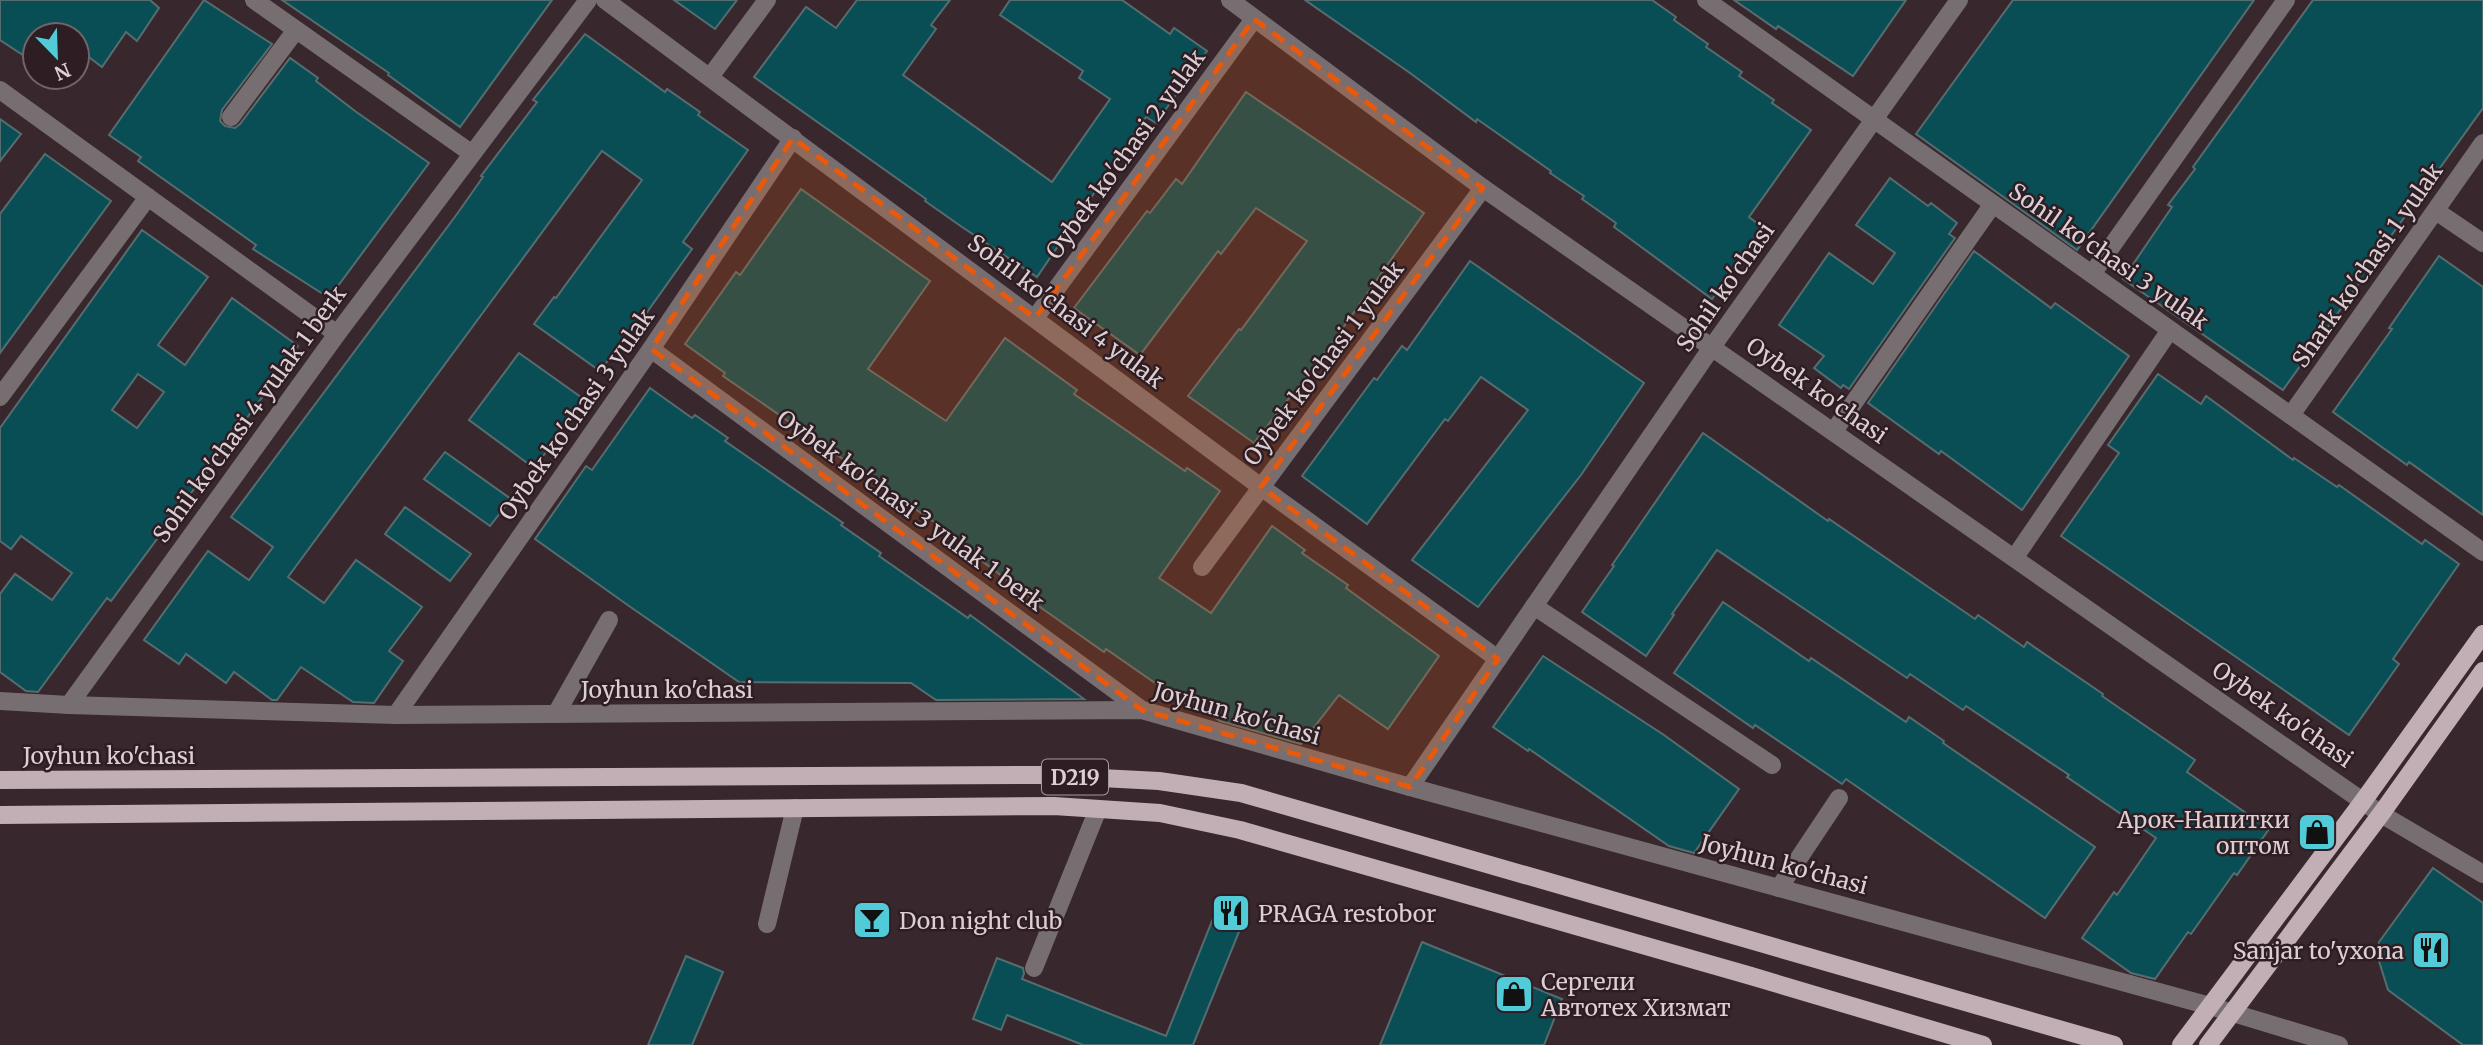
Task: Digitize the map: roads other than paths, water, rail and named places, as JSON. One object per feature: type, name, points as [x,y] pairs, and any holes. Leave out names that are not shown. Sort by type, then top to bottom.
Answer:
[{"type":"main road","points":[[2181,1045],[2364,800],[2483,634]]},
{"type":"main road","points":[[2208,1045],[2381,814],[2483,671]]},
{"type":"main road","name":"Joyhun ko'chasi","points":[[0,780],[1042,775],[1159,781],[1241,793],[2114,1045]]},
{"type":"main road","name":"D219","points":[[0,815],[1054,806],[1160,813],[1240,830],[1751,976],[1963,1042],[1983,1045]]},
{"type":"street","points":[[254,0],[471,153]]},
{"type":"street","name":"Sohil ko'chasi 4 yulak 1 berk","points":[[69,705],[337,334],[588,0]]},
{"type":"street","name":"Sohil ko'chasi 4 yulak","points":[[605,0],[1261,487],[1498,659]]},
{"type":"street","points":[[710,77],[767,0]]},
{"type":"street","name":"Oybek ko'chasi","points":[[1230,0],[1483,188],[2381,814],[2483,874]]},
{"type":"street","name":"Sohil ko'chasi 3 yulak","points":[[1706,0],[2483,552]]},
{"type":"street","name":"Sohil ko'chasi","points":[[1410,787],[1712,346],[1959,0]]},
{"type":"street","points":[[2092,274],[2286,0]]},
{"type":"street","name":"Oybek ko'chasi 2 yulak","points":[[1035,318],[1254,19]]},
{"type":"street","points":[[231,117],[296,30]]},
{"type":"street","points":[[0,90],[337,334]]},
{"type":"street","name":"Oybek ko'chasi 3 yulak","points":[[396,715],[651,349],[793,138]]},
{"type":"street","name":"Shark ko'chasi 1 yulak","points":[[2291,415],[2483,143]]},
{"type":"street","name":"Oybek ko'chasi 1 yulak","points":[[1202,566],[1483,188]]},
{"type":"street","points":[[0,397],[148,197]]},
{"type":"street","points":[[1834,431],[1993,204]]},
{"type":"street","points":[[2436,211],[2483,243]]},
{"type":"street","points":[[2015,557],[2170,330]]},
{"type":"street","name":"Oybek ko'chasi 3 yulak 1 berk","points":[[651,349],[1142,710]]},
{"type":"street","points":[[1534,606],[1772,765]]},
{"type":"street","points":[[556,714],[609,620]]},
{"type":"street","name":"Joyhun ko'chasi","points":[[0,701],[396,715],[1142,710],[1410,787],[2210,1006],[2339,1045]]},
{"type":"street","points":[[1779,888],[1839,798]]},
{"type":"street","points":[[767,924],[795,808]]},
{"type":"street","points":[[1034,968],[1098,809]]},
{"type":"place","name":"Арок-Напитки оптом","points":[[2317,832]]},
{"type":"place","name":"PRAGA restobor","points":[[1231,913]]},
{"type":"place","name":"Don night club","points":[[872,920]]},
{"type":"place","name":"Sanjar to'yxona","points":[[2431,950]]},
{"type":"place","name":"Сергели Автотех Хизмат","points":[[1514,994]]}]
